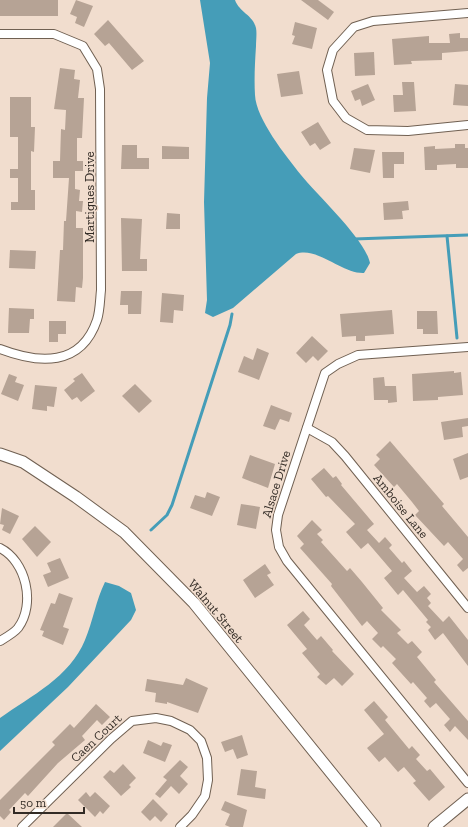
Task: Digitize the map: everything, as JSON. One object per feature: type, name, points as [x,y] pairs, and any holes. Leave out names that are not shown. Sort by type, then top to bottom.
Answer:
[{"type":"street","points":[[468,13],[373,21],[354,27],[333,50],[327,70],[333,101],[346,118],[367,130],[406,131],[468,126]]},
{"type":"street","name":"Martigues Drive","points":[[0,34],[54,34],[83,46],[97,69],[100,89],[101,290],[97,319],[86,342],[67,356],[43,360],[0,349]]},
{"type":"street","name":"Alsace Drive","points":[[468,347],[358,355],[338,364],[325,373],[278,515],[276,530],[279,546],[287,560],[468,783]]},
{"type":"street","name":"Amboise Lane","points":[[306,428],[332,442],[345,456],[468,608]]},
{"type":"street","name":"Walnut Street","points":[[0,454],[22,462],[76,497],[124,532],[194,603],[375,827]]},
{"type":"street","points":[[0,548],[7,552],[24,574],[27,590],[25,612],[18,628],[0,641]]},
{"type":"street","name":"Caen Court","points":[[22,827],[111,739],[132,721],[156,718],[172,720],[190,730],[201,741],[207,758],[208,780],[205,796],[192,815],[180,827]]},
{"type":"street","points":[[434,827],[468,800]]},
{"type":"water","points":[[200,0],[235,0],[240,8],[252,20],[256,28],[255,95],[260,115],[280,148],[309,184],[360,242],[370,263],[364,273],[347,269],[312,254],[296,254],[233,308],[213,317],[205,313],[207,300],[204,202],[207,98],[210,63]]},
{"type":"water","points":[[105,582],[119,586],[131,593],[136,610],[131,620],[68,687],[0,751],[0,718],[48,685],[70,665],[85,640]]},
{"type":"building","points":[[0,0],[58,0],[58,16],[0,16]]},
{"type":"building","points":[[76,0],[93,6],[84,27],[75,23],[77,17],[70,14]]},
{"type":"building","points":[[301,0],[318,0],[334,12],[328,20]]},
{"type":"building","points":[[108,20],[144,61],[132,70],[109,43],[105,46],[94,34]]},
{"type":"building","points":[[295,22],[317,28],[312,49],[292,44],[295,36],[292,35]]},
{"type":"building","points":[[460,33],[460,38],[468,38],[468,51],[442,53],[442,60],[411,61],[412,64],[394,65],[392,39],[429,36],[429,43],[450,43],[449,34]]},
{"type":"building","points":[[374,52],[375,75],[355,76],[354,53]]},
{"type":"building","points":[[60,68],[75,70],[74,79],[80,80],[78,98],[84,98],[82,138],[77,138],[77,161],[83,161],[83,171],[75,171],[75,189],[80,190],[79,201],[83,201],[82,212],[76,211],[76,228],[83,228],[83,278],[82,288],[76,287],[75,302],[57,301],[60,250],[63,250],[64,221],[66,221],[69,178],[53,178],[53,161],[60,161],[61,129],[65,130],[66,110],[54,109]]},
{"type":"building","points":[[299,71],[303,94],[281,97],[277,74]]},
{"type":"building","points":[[402,82],[414,82],[416,111],[394,112],[393,95],[403,95]]},
{"type":"building","points":[[368,84],[375,100],[362,106],[360,99],[355,101],[351,91]]},
{"type":"building","points":[[455,84],[468,85],[468,106],[453,105]]},
{"type":"building","points":[[10,97],[31,97],[31,127],[35,127],[34,152],[31,151],[31,190],[35,190],[35,210],[11,210],[11,202],[18,202],[18,178],[10,178],[10,169],[18,169],[18,137],[10,137]]},
{"type":"building","points":[[318,122],[331,143],[320,150],[315,143],[310,146],[301,132]]},
{"type":"building","points":[[455,144],[465,144],[465,148],[468,148],[468,168],[456,168],[456,164],[437,165],[437,170],[425,170],[424,147],[435,146],[435,149],[455,148]]},
{"type":"building","points":[[122,145],[137,145],[137,158],[149,158],[149,169],[121,169]]},
{"type":"building","points":[[162,146],[189,147],[189,159],[162,159]]},
{"type":"building","points":[[354,148],[375,150],[370,173],[350,169]]},
{"type":"building","points":[[382,152],[404,152],[404,164],[394,164],[394,178],[383,178]]},
{"type":"building","points":[[408,201],[409,210],[402,211],[403,219],[384,220],[383,203]]},
{"type":"building","points":[[167,213],[180,214],[180,229],[166,229]]},
{"type":"building","points":[[121,218],[142,219],[140,259],[147,259],[147,271],[122,271]]},
{"type":"building","points":[[10,250],[36,251],[35,269],[9,268]]},
{"type":"building","points":[[121,291],[142,291],[141,314],[128,314],[128,305],[120,305]]},
{"type":"building","points":[[162,293],[184,295],[183,311],[174,310],[173,323],[160,322]]},
{"type":"building","points":[[9,308],[34,309],[34,319],[30,319],[29,333],[8,333]]},
{"type":"building","points":[[392,310],[394,334],[365,336],[365,341],[356,341],[356,336],[342,337],[340,314]]},
{"type":"building","points":[[417,311],[437,311],[438,334],[423,334],[423,329],[417,329]]},
{"type":"building","points":[[49,321],[66,321],[66,334],[58,334],[58,342],[49,342]]},
{"type":"building","points":[[312,336],[328,351],[318,361],[313,356],[306,363],[296,353]]},
{"type":"building","points":[[257,348],[269,353],[259,380],[238,372],[244,356],[253,360]]},
{"type":"building","points":[[454,371],[454,373],[461,372],[463,395],[438,397],[438,400],[413,401],[412,374]]},
{"type":"building","points":[[82,373],[95,391],[81,402],[77,397],[72,400],[64,390],[75,381],[73,379]]},
{"type":"building","points":[[9,374],[17,377],[15,382],[24,385],[18,401],[1,394]]},
{"type":"building","points":[[384,377],[385,386],[396,386],[397,402],[388,403],[388,400],[374,400],[373,378]]},
{"type":"building","points":[[135,384],[152,401],[139,413],[122,396]]},
{"type":"building","points":[[35,385],[57,387],[54,407],[47,406],[47,411],[32,409]]},
{"type":"building","points":[[271,405],[292,413],[289,422],[280,419],[275,430],[263,426]]},
{"type":"building","points":[[468,418],[468,426],[462,427],[463,437],[444,440],[441,422]]},
{"type":"building","points":[[390,441],[444,504],[442,506],[468,537],[468,568],[463,572],[457,565],[463,559],[448,542],[444,546],[415,515],[419,511],[397,484],[394,487],[374,465],[380,459],[376,455]]},
{"type":"building","points":[[468,453],[468,477],[460,480],[453,459]]},
{"type":"building","points":[[250,455],[275,464],[268,488],[242,478]]},
{"type":"building","points":[[324,468],[333,478],[336,476],[342,484],[341,485],[374,524],[367,530],[379,543],[385,537],[392,545],[389,548],[402,563],[404,561],[412,571],[404,578],[417,592],[424,586],[431,594],[427,598],[431,603],[428,606],[443,622],[449,616],[468,640],[468,666],[443,633],[435,640],[428,630],[431,627],[426,622],[428,620],[403,590],[398,595],[384,578],[392,571],[368,543],[361,549],[346,532],[355,524],[328,496],[326,497],[311,479]]},
{"type":"building","points":[[207,492],[220,497],[212,516],[190,508],[195,495],[205,498]]},
{"type":"building","points":[[241,504],[260,507],[256,529],[237,525]]},
{"type":"building","points":[[2,508],[19,516],[10,534],[2,530],[4,525],[0,524]]},
{"type":"building","points":[[312,520],[322,530],[317,534],[323,540],[321,542],[347,571],[350,568],[362,582],[383,608],[381,610],[401,630],[397,633],[408,644],[412,641],[422,652],[417,657],[436,680],[434,682],[468,721],[468,740],[455,726],[450,732],[444,725],[450,719],[436,703],[430,708],[424,701],[427,698],[413,682],[411,684],[392,663],[396,659],[383,646],[381,648],[372,639],[378,633],[367,621],[362,626],[331,586],[332,584],[300,548],[304,544],[297,536]]},
{"type":"building","points":[[35,526],[51,542],[37,557],[22,539]]},
{"type":"building","points":[[60,558],[69,578],[48,587],[43,575],[51,572],[47,563]]},
{"type":"building","points":[[265,564],[271,573],[267,575],[274,585],[255,598],[243,580]]},
{"type":"building","points":[[59,593],[73,598],[63,627],[69,629],[63,645],[42,636],[44,631],[40,630],[51,603],[55,604]]},
{"type":"building","points":[[303,611],[310,619],[304,625],[317,640],[321,636],[333,650],[332,651],[354,674],[342,686],[334,678],[326,685],[317,677],[320,674],[302,653],[307,649],[287,625]]},
{"type":"building","points":[[186,678],[208,688],[198,713],[167,702],[167,704],[155,702],[156,693],[145,691],[147,679],[183,685]]},
{"type":"building","points":[[374,701],[388,717],[385,720],[409,749],[412,746],[420,755],[416,759],[427,771],[430,769],[445,787],[429,801],[413,783],[416,781],[404,767],[398,772],[385,757],[379,762],[367,748],[384,734],[364,710]]},
{"type":"building","points":[[96,704],[110,717],[102,725],[97,720],[82,736],[85,740],[58,763],[28,796],[25,793],[9,810],[11,812],[4,820],[0,816],[0,800],[55,745],[52,742],[70,724],[74,728]]},
{"type":"building","points":[[242,735],[248,755],[237,759],[233,749],[225,752],[221,742]]},
{"type":"building","points":[[148,740],[161,746],[163,742],[172,745],[165,762],[143,753]]},
{"type":"building","points":[[180,760],[188,767],[180,776],[188,784],[179,794],[171,786],[160,798],[155,794],[167,780],[163,777]]},
{"type":"building","points":[[123,764],[136,778],[129,785],[131,787],[121,796],[103,777],[110,770],[114,773]]},
{"type":"building","points":[[241,769],[257,771],[255,787],[266,789],[265,799],[237,795]]},
{"type":"building","points":[[86,792],[90,797],[95,792],[110,806],[103,814],[100,811],[95,817],[78,800]]},
{"type":"building","points":[[153,799],[168,814],[161,822],[155,816],[150,821],[141,812]]},
{"type":"building","points":[[225,801],[247,810],[243,827],[230,827],[225,825],[230,814],[221,810]]},
{"type":"building","points":[[67,813],[82,827],[53,827]]},
{"type":"waterway","points":[[354,239],[468,235]]},
{"type":"waterway","points":[[447,236],[457,338]]},
{"type":"waterway","points":[[151,530],[167,515],[172,505],[230,325],[232,314]]}]
